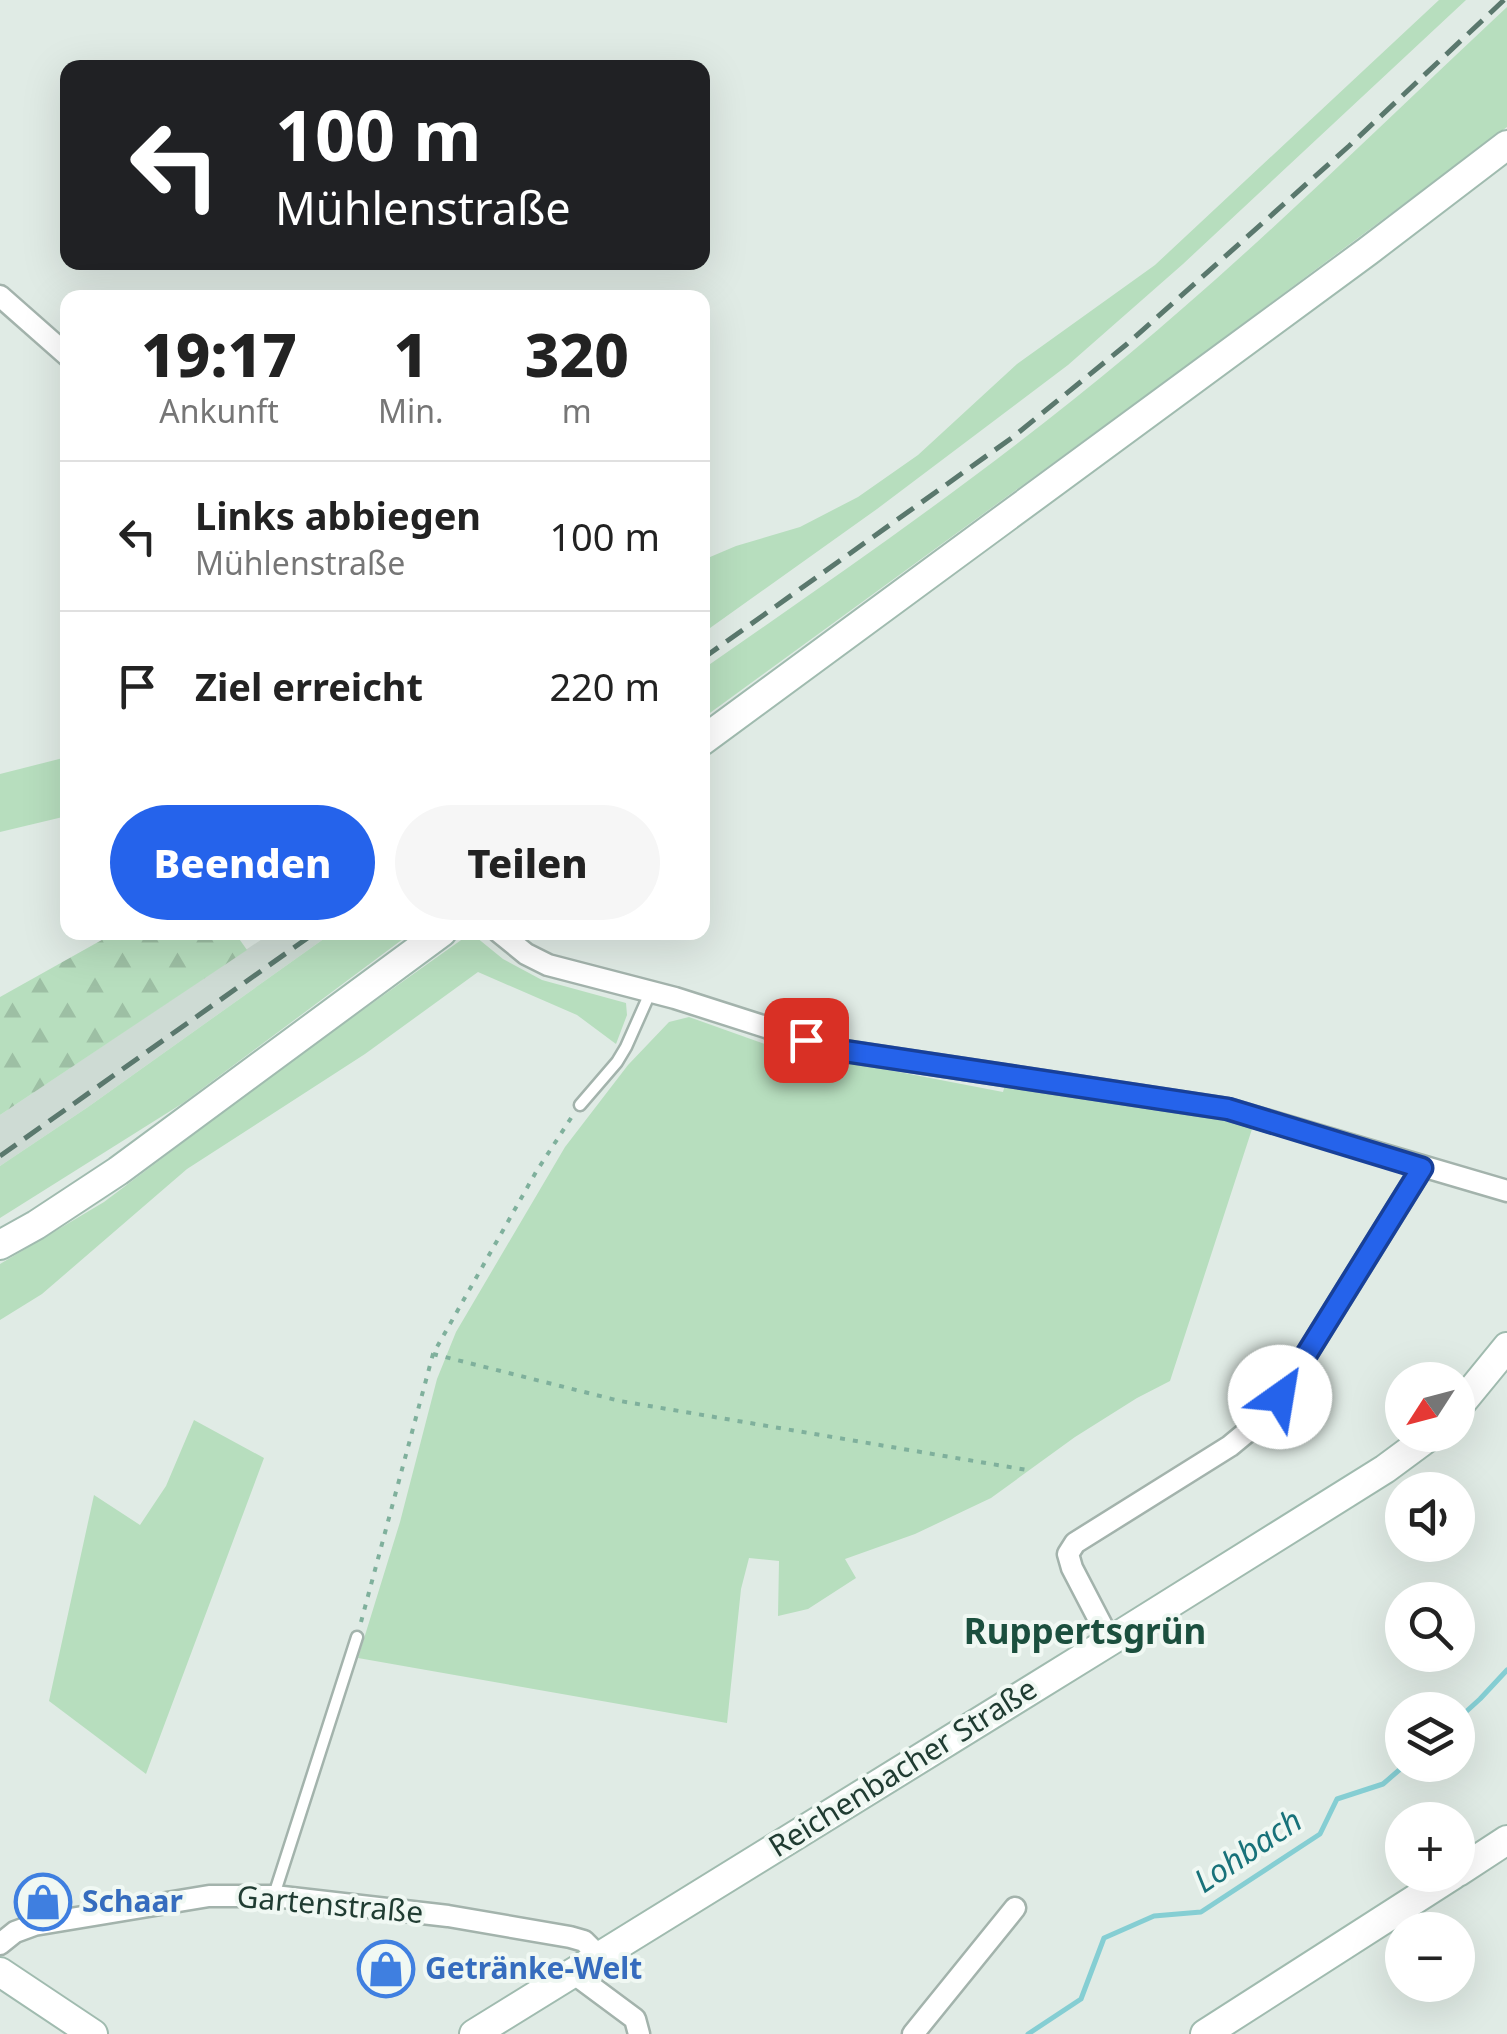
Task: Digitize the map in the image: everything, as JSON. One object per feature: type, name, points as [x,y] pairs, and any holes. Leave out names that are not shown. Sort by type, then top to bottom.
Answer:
[{"type":"street","points":[[710,735],[1507,145]]},
{"type":"street","points":[[0,296],[60,349]]},
{"type":"street","points":[[0,1245],[118,1171],[431,940]]},
{"type":"street","points":[[509,940],[548,965],[838,1050],[1228,1109],[1507,1191]]},
{"type":"street","points":[[1110,1641],[1072,1568],[1068,1554],[1075,1543],[1230,1446],[1259,1422],[1280,1397],[1422,1168]]},
{"type":"street","points":[[1475,1386],[1507,1347]]},
{"type":"street","name":"Reichenbacher Straße","points":[[474,2034],[1408,1452]]},
{"type":"street","points":[[1475,1861],[1507,1840]]},
{"type":"street","points":[[1205,2034],[1427,1892]]},
{"type":"street","name":"Gartenstraße","points":[[0,1944],[15,1932],[34,1925],[210,1896],[274,1896],[448,1916],[570,1937],[584,1941],[599,1956]]},
{"type":"street","points":[[914,2034],[1015,1908]]},
{"type":"street","points":[[0,1972],[92,2034]]},
{"type":"street","points":[[573,1973],[635,2019],[640,2034]]},
{"type":"lane","points":[[580,1105],[626,1048],[650,992]]},
{"type":"lane","points":[[274,1896],[357,1636]]},
{"type":"path","points":[[357,1636],[433,1354],[536,1172],[580,1105]]},
{"type":"path","points":[[433,1354],[620,1401],[1027,1470]]},
{"type":"shaded area","points":[[261,940],[322,940],[0,1166],[0,1115]]},
{"type":"green space","points":[[1439,0],[1466,0],[1183,264],[1068,365],[710,628],[710,557],[800,527],[858,497],[918,455],[1017,364],[1155,265]]},
{"type":"green space","points":[[1507,7],[1507,127],[710,713],[710,664],[972,478],[1077,397],[1273,227]]},
{"type":"green space","points":[[60,759],[60,818],[0,832],[0,774]]},
{"type":"green space","points":[[102,940],[240,940],[247,950],[0,1115],[0,997]]},
{"type":"green space","points":[[322,940],[402,940],[183,1103],[0,1218],[0,1166]]},
{"type":"green space","points":[[461,940],[480,940],[503,959],[542,980],[626,1003],[627,1015],[616,1044],[577,1015],[478,972],[365,1054],[187,1169],[42,1294],[0,1320],[0,1264],[104,1202]]},
{"type":"green space","points":[[689,1017],[779,1049],[1003,1092],[1010,1068],[1253,1126],[1170,1381],[1075,1437],[991,1498],[915,1534],[845,1559],[856,1578],[808,1609],[778,1616],[779,1561],[749,1558],[741,1589],[727,1723],[358,1658],[400,1522],[437,1379],[456,1332],[565,1147],[628,1065],[669,1022]]},
{"type":"green space","points":[[194,1420],[264,1458],[146,1774],[49,1701],[94,1495],[140,1525],[166,1486]]},
{"type":"waterway","name":"Lohbach","points":[[1475,1704],[1507,1670]]},
{"type":"waterway","name":"Lohbach","points":[[1028,2034],[1081,1999],[1104,1938],[1154,1916],[1201,1912],[1320,1834],[1337,1799],[1385,1782]]},
{"type":"railway","points":[[710,653],[1013,437],[1127,344],[1349,146],[1504,0]]},
{"type":"railway","points":[[0,1156],[305,940]]},
{"type":"place","name":"Schaar","points":[[43,1902]]},
{"type":"place","name":"Getränke-Welt","points":[[386,1969]]},
{"type":"district","name":"Ruppertsgrün","points":[[1085,1632]]},
{"type":"route","points":[[806,1040],[838,1050],[1228,1109],[1422,1168],[1280,1397]]}]
